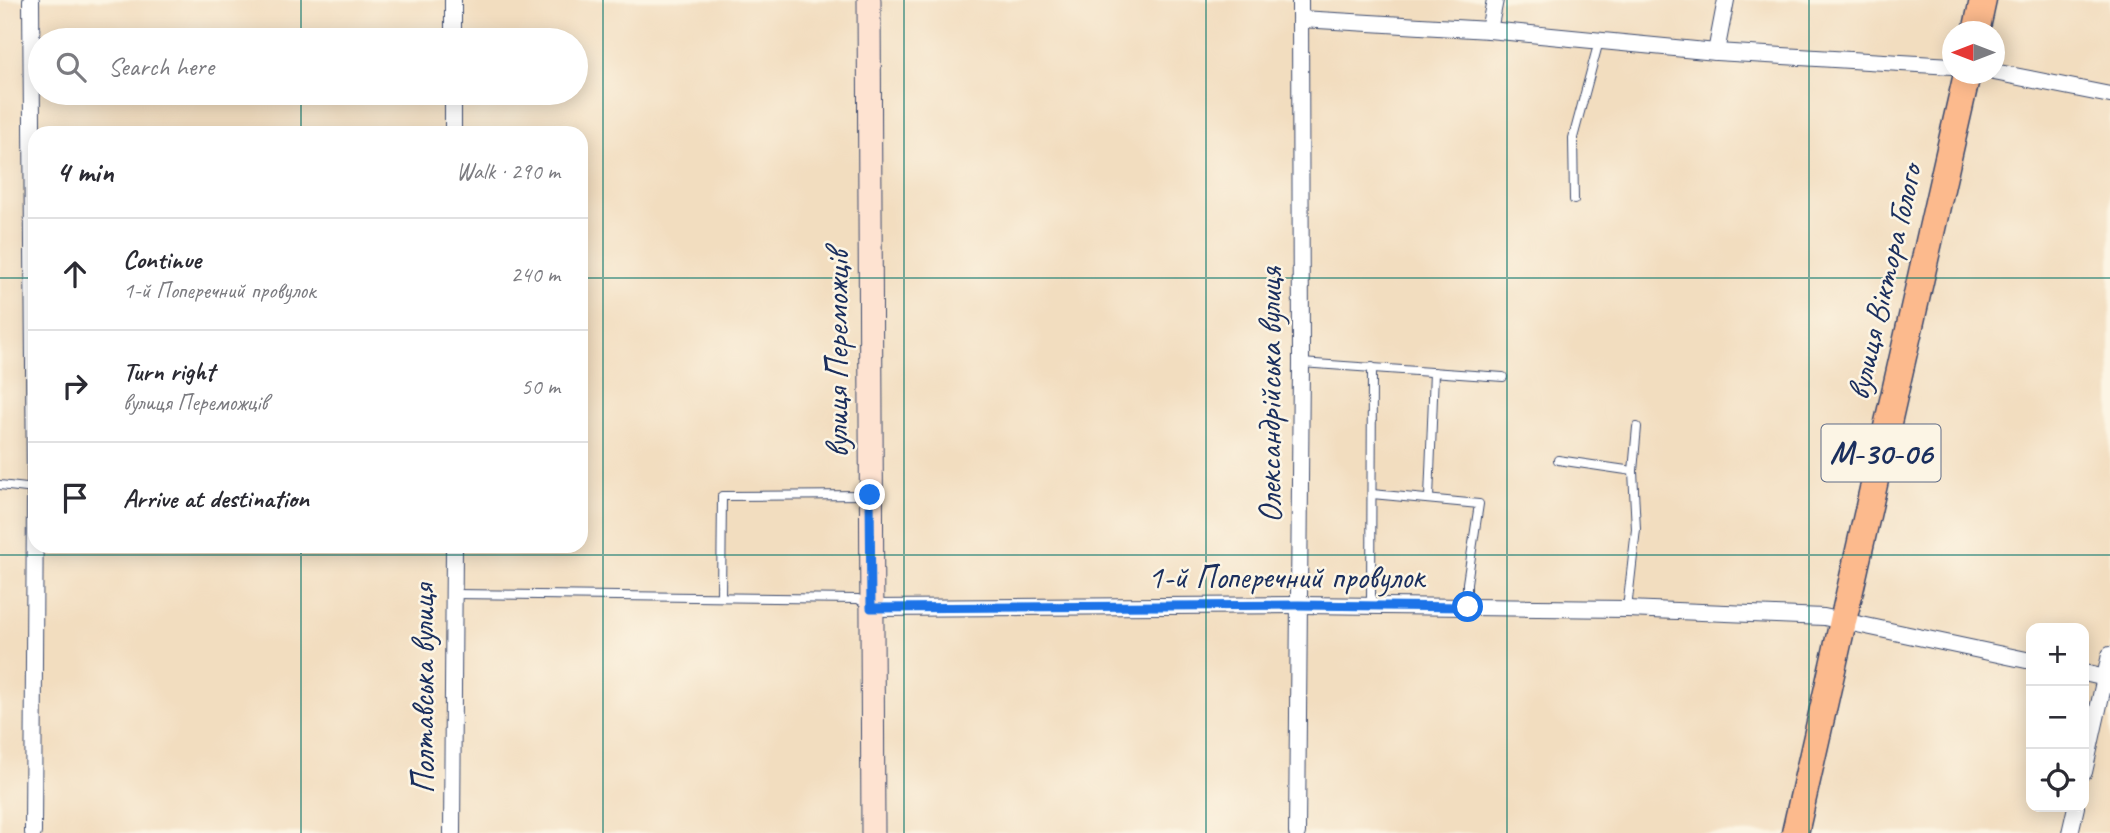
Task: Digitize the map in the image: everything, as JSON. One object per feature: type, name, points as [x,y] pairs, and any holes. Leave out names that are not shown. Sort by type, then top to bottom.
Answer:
[{"type":"main road","points":[[1978,21],[1983,0]]},
{"type":"main road","name":"вулиця Віктора Голого","points":[[1795,833],[1965,84]]},
{"type":"street","points":[[31,0],[31,28]]},
{"type":"street","points":[[453,0],[453,28]]},
{"type":"street","name":"вулиця Переможців","points":[[869,0],[873,833]]},
{"type":"street","name":"Олександрійська вулиця","points":[[1297,833],[1301,363],[1300,0]]},
{"type":"street","points":[[1489,30],[1494,0]]},
{"type":"street","points":[[1716,52],[1726,0]]},
{"type":"street","points":[[1301,19],[1489,30],[1716,52],[1942,65]]},
{"type":"street","points":[[2005,74],[2110,95]]},
{"type":"street","points":[[32,105],[32,126]]},
{"type":"street","points":[[453,105],[453,126]]},
{"type":"street","points":[[33,833],[35,553]]},
{"type":"street","name":"Полтавська вулиця","points":[[452,833],[454,553]]},
{"type":"street","name":"1-й Поперечний провулок","points":[[871,608],[1299,605],[1627,609],[1824,617],[2026,661]]},
{"type":"street","points":[[2089,752],[2110,655]]},
{"type":"street","points":[[2089,674],[2107,678]]},
{"type":"street","points":[[2070,833],[2075,812]]},
{"type":"lane","points":[[1574,200],[1573,138],[1599,41]]},
{"type":"lane","points":[[1301,363],[1503,377]]},
{"type":"lane","points":[[1371,606],[1372,367]]},
{"type":"lane","points":[[1429,498],[1434,372]]},
{"type":"lane","points":[[1627,609],[1636,529],[1633,471],[1637,427]]},
{"type":"lane","points":[[1558,460],[1633,471]]},
{"type":"lane","points":[[0,485],[28,488]]},
{"type":"lane","points":[[1371,494],[1479,504],[1467,583],[1468,607]]},
{"type":"lane","points":[[721,597],[722,496],[870,495]]},
{"type":"lane","points":[[454,594],[858,599],[871,608]]},
{"type":"route","points":[[870,495],[871,608],[1299,605],[1468,607]]}]
